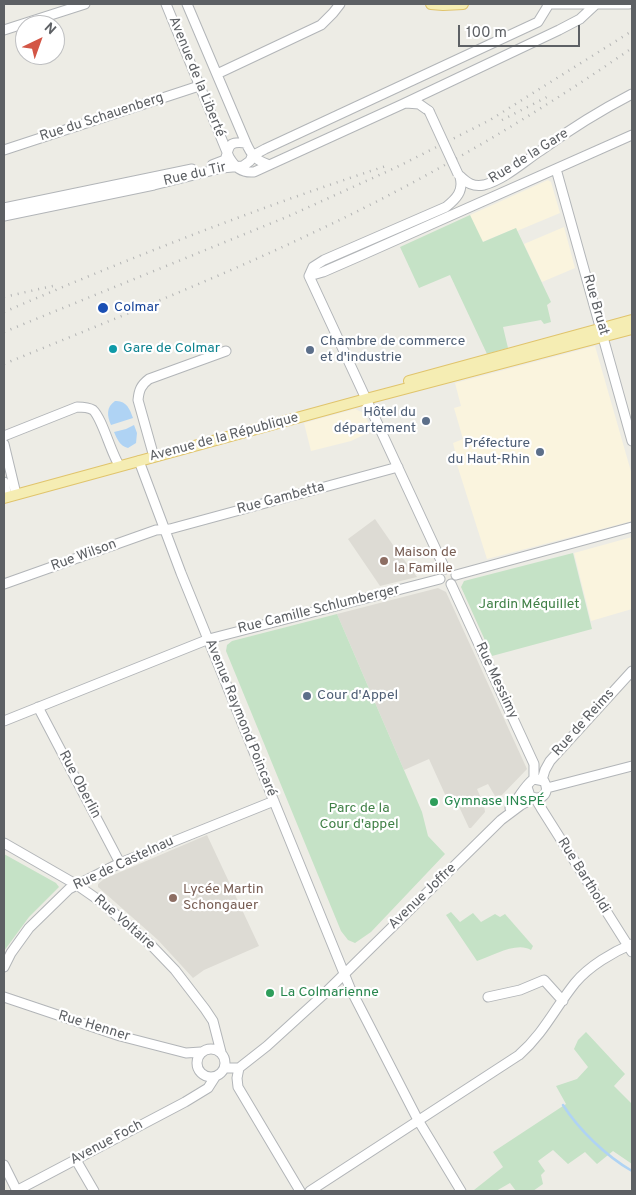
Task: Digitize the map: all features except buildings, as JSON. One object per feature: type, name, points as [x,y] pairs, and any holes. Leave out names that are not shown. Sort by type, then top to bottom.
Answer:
[{"type":"main road","points":[[431,4],[463,4]]},
{"type":"main road","name":"Avenue de la République","points":[[9,496],[139,461],[153,454],[602,332],[632,320]]},
{"type":"main road","name":"Avenue de la République","points":[[602,332],[632,329]]},
{"type":"street","points":[[4,30],[85,4]]},
{"type":"street","name":"Avenue de la Liberté","points":[[166,4],[234,166]]},
{"type":"street","name":"Avenue de la Liberté","points":[[188,4],[252,156]]},
{"type":"street","points":[[217,74],[321,25],[340,4]]},
{"type":"street","points":[[234,166],[245,165],[252,156],[282,141],[538,22],[548,4],[629,4]]},
{"type":"street","name":"Rue du Tir","points":[[4,216],[88,195],[234,166],[242,171],[254,172],[267,164],[403,104],[580,19],[595,5]]},
{"type":"street","name":"Rue du Schauenberg","points":[[4,150],[199,86]]},
{"type":"street","points":[[437,88],[428,103],[429,110],[460,177],[462,184],[459,193],[446,207],[324,260],[313,267],[310,278],[445,569]]},
{"type":"street","name":"Rue de la Gare","points":[[460,177],[469,184],[477,186],[500,178],[540,150],[632,94]]},
{"type":"street","points":[[403,104],[412,102],[429,110]]},
{"type":"street","name":"Rue de la Gare","points":[[310,278],[632,135]]},
{"type":"street","name":"Avenue de la Liberté","points":[[226,150],[230,144],[235,142],[246,143]]},
{"type":"street","name":"Rue du Tir","points":[[153,181],[222,162],[225,160],[226,150]]},
{"type":"street","points":[[252,156],[257,161],[267,164]]},
{"type":"street","name":"Rue Bruat","points":[[556,169],[632,441]]},
{"type":"street","name":"Rue du Tir","points":[[4,208],[88,195]]},
{"type":"street","points":[[153,454],[138,400],[142,384],[154,376],[226,351]]},
{"type":"street","points":[[4,436],[77,407],[84,407],[95,412],[119,466]]},
{"type":"street","points":[[4,444],[9,496]]},
{"type":"street","name":"Avenue Raymond Poincaré","points":[[139,461],[164,529],[344,974],[418,1120],[461,1191]]},
{"type":"street","name":"Rue Gambetta","points":[[164,529],[170,529],[398,467]]},
{"type":"street","points":[[4,482],[9,496]]},
{"type":"street","points":[[456,575],[632,527]]},
{"type":"street","name":"Rue Wilson","points":[[4,584],[156,530],[164,529]]},
{"type":"street","points":[[445,569],[452,569],[456,575],[456,580],[451,584],[446,585],[440,579],[441,572],[445,569]]},
{"type":"street","name":"Rue Camille Schlumberger","points":[[4,721],[209,639],[440,579]]},
{"type":"street","name":"Rue Messimy","points":[[451,584],[541,782]]},
{"type":"street","name":"Rue de Reims","points":[[541,782],[544,770],[550,761],[632,671]]},
{"type":"street","name":"Rue Oberlin","points":[[38,707],[120,863]]},
{"type":"street","points":[[541,782],[545,794],[536,798],[528,793],[528,782],[541,782],[632,766]]},
{"type":"street","name":"Avenue Joffre","points":[[344,974],[501,820],[527,787]]},
{"type":"street","name":"Avenue Joffre","points":[[501,820],[521,805],[536,798]]},
{"type":"street","name":"Rue Bartholdi","points":[[536,798],[631,947]]},
{"type":"street","name":"Rue de Castelnau","points":[[4,967],[11,953],[30,928],[69,889],[120,863],[274,800]]},
{"type":"street","name":"Rue Voltaire","points":[[4,844],[78,885],[126,923],[175,970],[206,1009],[213,1021],[223,1054]]},
{"type":"street","points":[[310,1191],[519,1055],[534,1042],[576,982],[590,968],[631,947]]},
{"type":"street","points":[[225,1068],[242,1065],[267,1046],[344,974]]},
{"type":"street","points":[[488,997],[520,990],[544,980],[563,1001]]},
{"type":"street","name":"Rue Henner","points":[[4,997],[120,1036],[186,1053],[205,1050]]},
{"type":"street","points":[[216,1033],[197,1063],[198,1069],[208,1077],[215,1077],[221,1074],[225,1068],[223,1054]]},
{"type":"street","points":[[205,1050],[215,1049],[242,1065]]},
{"type":"street","name":"Rue Henner","points":[[186,1053],[197,1063]]},
{"type":"street","points":[[242,1065],[237,1078],[238,1087],[300,1191]]},
{"type":"street","points":[[198,1093],[202,1074]]},
{"type":"street","name":"Avenue Foch","points":[[17,1191],[185,1102],[208,1088],[215,1077]]},
{"type":"street","points":[[76,1160],[94,1191]]},
{"type":"street","points":[[4,1166],[17,1191]]},
{"type":"shaded area","points":[[548,180],[551,182],[560,213],[517,231],[516,228],[482,242],[470,215]]},
{"type":"shaded area","points":[[564,227],[575,268],[542,282],[524,244]]},
{"type":"shaded area","name":"Préfecture du Haut-Rhin","points":[[595,346],[632,475],[632,521],[487,559],[453,452],[455,451],[453,443],[463,439],[454,408],[461,406],[455,383]]},
{"type":"shaded area","points":[[355,409],[364,413],[372,431],[351,441],[311,451],[304,423]]},
{"type":"shaded area","name":"Maison de la Famille","points":[[375,519],[417,577],[380,586],[348,539]]},
{"type":"shaded area","points":[[632,537],[632,609],[591,621],[574,553]]},
{"type":"shaded area","points":[[438,588],[446,592],[527,769],[502,795],[495,796],[488,784],[477,789],[485,812],[471,828],[469,828],[455,798],[448,801],[429,759],[404,770],[337,614]]},
{"type":"shaded area","name":"Lycée Martin Schongauer","points":[[207,835],[259,946],[204,970],[193,978],[158,940],[98,887],[98,884],[104,879]]},
{"type":"green space","points":[[470,215],[483,242],[516,228],[551,302],[547,305],[551,322],[544,324],[541,320],[503,327],[508,348],[487,354],[450,275],[419,288],[400,247]]},
{"type":"green space","name":"Jardin Méquillet","points":[[573,553],[592,629],[492,656],[461,587],[464,581]]},
{"type":"green space","name":"Parc de la Cour d'appel","points":[[337,614],[422,812],[428,836],[445,854],[371,932],[355,943],[348,940],[341,931],[226,651],[227,645],[232,641]]},
{"type":"green space","points":[[4,854],[56,883],[59,887],[29,917],[4,951]]},
{"type":"green space","points":[[451,912],[460,922],[473,913],[481,922],[495,914],[500,917],[505,914],[533,946],[531,950],[519,947],[512,948],[477,961],[446,915]]},
{"type":"green space","points":[[586,1032],[625,1074],[614,1086],[632,1104],[632,1164],[613,1151],[597,1164],[585,1152],[568,1164],[553,1150],[538,1161],[545,1171],[541,1175],[543,1184],[533,1191],[516,1191],[510,1183],[496,1191],[474,1190],[503,1167],[493,1152],[566,1104],[556,1086],[577,1079],[588,1067],[574,1049],[578,1040]]},
{"type":"water","points":[[115,401],[125,404],[133,418],[111,425],[108,412],[110,406]]},
{"type":"water","points":[[134,425],[137,433],[136,443],[128,448],[125,447],[118,440],[114,432]]},
{"type":"waterway","points":[[563,1105],[594,1142],[612,1158],[632,1171]]},
{"type":"railway","points":[[4,332],[289,216],[397,167],[490,120],[632,31]]},
{"type":"railway","points":[[4,364],[205,281],[284,246],[403,188],[442,167],[557,98],[632,48]]},
{"type":"railway","points":[[502,120],[549,96]]},
{"type":"railway","points":[[4,312],[193,234],[386,166]]},
{"type":"railway","points":[[4,297],[57,285]]},
{"type":"place","name":"Colmar","points":[[103,308]]},
{"type":"place","name":"Gare de Colmar","points":[[113,349]]},
{"type":"place","name":"Chambre de commerce et d'industrie","points":[[310,350]]},
{"type":"place","name":"Hôtel du département","points":[[426,421]]},
{"type":"place","name":"Préfecture du Haut-Rhin","points":[[540,452]]},
{"type":"place","name":"Maison de la Famille","points":[[384,561]]},
{"type":"place","name":"Cour d'Appel","points":[[307,696]]},
{"type":"place","name":"Gymnase INSPÉ","points":[[434,802]]},
{"type":"place","name":"Lycée Martin Schongauer","points":[[173,898]]},
{"type":"place","name":"La Colmarienne","points":[[270,993]]}]
